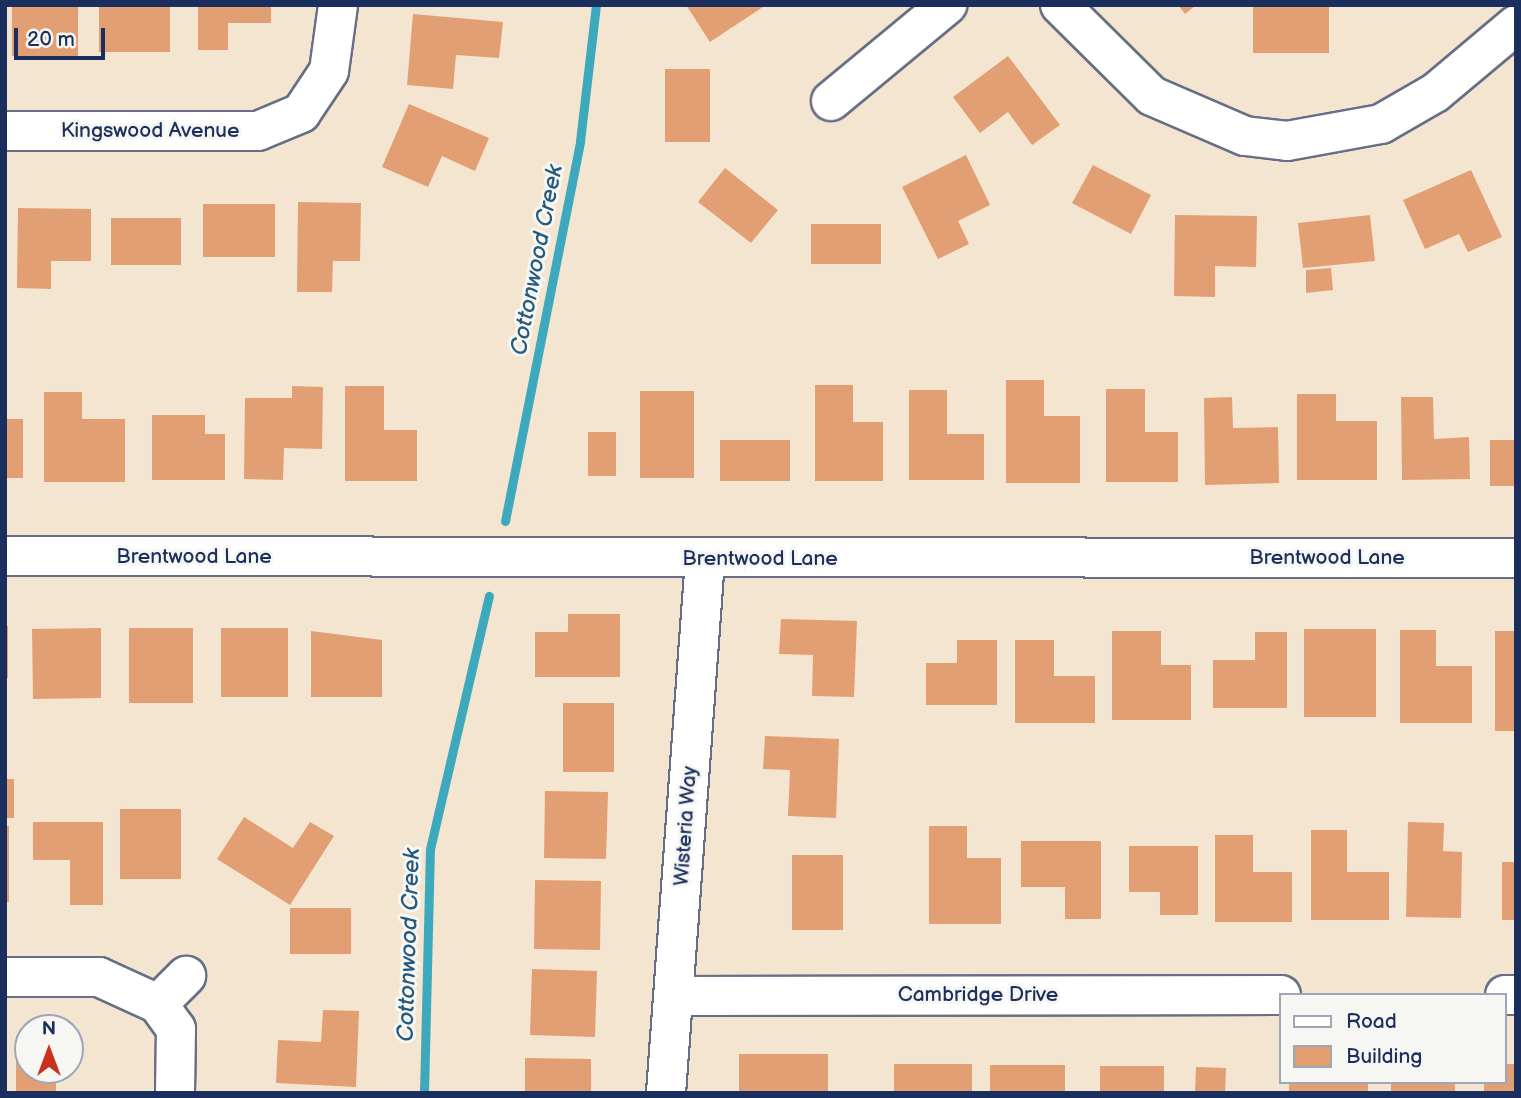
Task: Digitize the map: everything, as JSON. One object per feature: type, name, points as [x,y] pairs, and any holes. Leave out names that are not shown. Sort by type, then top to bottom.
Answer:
[{"type":"street","name":"Kingswood Avenue","points":[[5,131],[258,131],[301,114],[329,71],[338,5]]},
{"type":"street","points":[[831,101],[947,5]]},
{"type":"street","points":[[1060,5],[1152,96],[1245,136],[1287,141],[1381,124],[1435,93],[1516,25]]},
{"type":"street","name":"Brentwood Lane","points":[[5,556],[1516,558]]},
{"type":"street","name":"Wisteria Way","points":[[666,1093],[705,559]]},
{"type":"street","points":[[158,1004],[186,976]]},
{"type":"street","points":[[5,977],[99,977],[158,1004],[176,1029],[175,1093]]},
{"type":"street","name":"Cambridge Drive","points":[[674,996],[1280,995]]},
{"type":"building","points":[[99,5],[170,5],[170,52],[99,52]]},
{"type":"building","points":[[198,5],[271,5],[271,23],[228,23],[228,50],[198,50]]},
{"type":"building","points":[[686,5],[766,5],[710,42]]},
{"type":"building","points":[[1178,5],[1196,5],[1185,14]]},
{"type":"building","points":[[1253,5],[1329,5],[1329,53],[1253,53]]},
{"type":"building","points":[[12,6],[78,6],[78,56],[12,56]]},
{"type":"building","points":[[413,14],[503,22],[499,58],[456,55],[453,89],[407,85]]},
{"type":"building","points":[[1008,56],[1060,125],[1032,145],[1008,112],[980,133],[953,97]]},
{"type":"building","points":[[665,69],[710,69],[710,142],[665,142]]},
{"type":"building","points":[[409,104],[489,138],[475,171],[442,156],[428,187],[382,167]]},
{"type":"building","points":[[966,155],[990,205],[958,221],[969,244],[938,259],[902,187]]},
{"type":"building","points":[[1093,165],[1151,195],[1131,234],[1072,203]]},
{"type":"building","points":[[725,168],[778,210],[751,243],[698,202]]},
{"type":"building","points":[[1471,170],[1502,237],[1468,252],[1459,234],[1425,249],[1403,200]]},
{"type":"building","points":[[298,202],[361,203],[360,261],[333,261],[332,292],[297,292]]},
{"type":"building","points":[[203,204],[275,204],[275,257],[203,257]]},
{"type":"building","points":[[18,208],[91,209],[91,261],[51,261],[51,289],[17,288]]},
{"type":"building","points":[[1175,215],[1257,216],[1256,267],[1215,266],[1215,297],[1174,296]]},
{"type":"building","points":[[1370,215],[1375,261],[1303,268],[1298,223]]},
{"type":"building","points":[[111,218],[181,218],[181,265],[111,265]]},
{"type":"building","points":[[811,224],[881,224],[881,264],[811,264]]},
{"type":"building","points":[[1331,268],[1333,290],[1306,293],[1306,270]]},
{"type":"building","points":[[1006,380],[1044,380],[1044,416],[1080,416],[1080,483],[1006,483]]},
{"type":"building","points":[[815,385],[853,385],[853,422],[883,422],[883,481],[815,481]]},
{"type":"building","points":[[292,386],[323,387],[322,449],[284,448],[283,480],[244,479],[245,398],[292,398]]},
{"type":"building","points":[[345,386],[384,386],[384,430],[417,430],[417,481],[345,481]]},
{"type":"building","points":[[1106,389],[1145,389],[1145,432],[1178,432],[1178,482],[1106,482]]},
{"type":"building","points":[[909,390],[947,390],[947,434],[984,434],[984,480],[909,480]]},
{"type":"building","points":[[640,391],[694,391],[694,478],[640,478]]},
{"type":"building","points":[[44,392],[82,392],[82,419],[125,419],[125,482],[44,482]]},
{"type":"building","points":[[1297,394],[1336,394],[1336,421],[1377,421],[1377,480],[1297,480]]},
{"type":"building","points":[[1232,397],[1233,428],[1278,427],[1279,483],[1205,485],[1204,398]]},
{"type":"building","points":[[1401,397],[1433,397],[1434,439],[1469,437],[1470,479],[1402,480]]},
{"type":"building","points":[[152,415],[205,415],[205,434],[225,434],[225,480],[152,480]]},
{"type":"building","points":[[5,419],[23,419],[23,478],[5,478]]},
{"type":"building","points":[[588,432],[616,432],[616,476],[588,476]]},
{"type":"building","points":[[720,440],[790,440],[790,481],[720,481]]},
{"type":"building","points":[[1490,440],[1516,440],[1516,486],[1490,486]]},
{"type":"building","points":[[568,614],[620,614],[620,677],[535,677],[535,632],[568,632]]},
{"type":"building","points":[[781,619],[857,621],[854,697],[812,696],[813,655],[779,654]]},
{"type":"building","points":[[5,626],[8,626],[8,678],[5,678]]},
{"type":"building","points":[[101,628],[101,698],[33,699],[32,629]]},
{"type":"building","points":[[129,628],[193,628],[193,703],[129,703]]},
{"type":"building","points":[[221,628],[288,628],[288,697],[221,697]]},
{"type":"building","points":[[1304,629],[1376,629],[1376,717],[1304,717]]},
{"type":"building","points":[[1400,630],[1436,630],[1436,666],[1472,666],[1472,723],[1400,723]]},
{"type":"building","points":[[311,631],[382,640],[382,697],[311,697]]},
{"type":"building","points":[[1112,631],[1161,631],[1161,665],[1191,665],[1191,720],[1112,720]]},
{"type":"building","points":[[1495,631],[1516,631],[1516,731],[1495,731]]},
{"type":"building","points":[[1255,632],[1287,632],[1287,708],[1213,708],[1213,660],[1255,660]]},
{"type":"building","points":[[957,640],[997,640],[997,705],[926,705],[926,663],[957,663]]},
{"type":"building","points":[[1015,640],[1054,640],[1054,676],[1095,676],[1095,723],[1015,723]]},
{"type":"building","points":[[563,703],[614,703],[614,772],[563,772]]},
{"type":"building","points":[[765,736],[839,739],[836,818],[788,816],[790,770],[763,769]]},
{"type":"building","points":[[5,779],[14,779],[14,818],[5,818]]},
{"type":"building","points":[[545,791],[608,792],[606,859],[544,858]]},
{"type":"building","points":[[120,809],[181,809],[181,879],[120,879]]},
{"type":"building","points":[[244,817],[293,848],[310,822],[334,836],[290,905],[217,859]]},
{"type":"building","points":[[33,822],[103,822],[103,905],[70,905],[70,860],[33,860]]},
{"type":"building","points":[[1408,822],[1444,823],[1443,851],[1462,852],[1461,918],[1406,917]]},
{"type":"building","points":[[5,826],[9,826],[9,902],[5,902]]},
{"type":"building","points":[[929,826],[967,826],[967,858],[1001,858],[1001,924],[929,924]]},
{"type":"building","points":[[1311,830],[1347,830],[1347,872],[1389,872],[1389,920],[1311,920]]},
{"type":"building","points":[[1215,835],[1253,835],[1253,872],[1292,872],[1292,922],[1215,922]]},
{"type":"building","points":[[1021,841],[1101,841],[1101,919],[1065,919],[1065,887],[1021,887]]},
{"type":"building","points":[[1129,846],[1198,846],[1198,915],[1160,915],[1160,892],[1129,892]]},
{"type":"building","points":[[792,855],[843,855],[843,930],[792,930]]},
{"type":"building","points":[[1502,862],[1516,862],[1516,920],[1502,920]]},
{"type":"building","points":[[535,880],[601,881],[600,950],[534,949]]},
{"type":"building","points":[[290,908],[351,908],[351,954],[290,954]]},
{"type":"building","points":[[532,969],[597,971],[595,1037],[530,1035]]},
{"type":"building","points":[[323,1010],[359,1011],[356,1087],[276,1083],[278,1040],[321,1042]]},
{"type":"building","points":[[739,1054],[828,1054],[828,1093],[739,1093]]},
{"type":"building","points":[[525,1058],[591,1059],[591,1093],[525,1093]]},
{"type":"building","points":[[894,1064],[972,1064],[972,1093],[894,1093]]},
{"type":"building","points":[[1507,1064],[1516,1064],[1516,1093],[1484,1093],[1484,1084],[1507,1084]]},
{"type":"building","points":[[990,1065],[1065,1065],[1065,1093],[990,1093]]},
{"type":"building","points":[[1100,1066],[1164,1066],[1164,1093],[1100,1093]]},
{"type":"building","points":[[1196,1067],[1226,1068],[1225,1093],[1195,1093]]},
{"type":"building","points":[[16,1084],[56,1084],[56,1093],[16,1093]]},
{"type":"building","points":[[1289,1084],[1368,1084],[1368,1093],[1289,1093]]},
{"type":"building","points":[[1391,1084],[1455,1084],[1455,1093],[1391,1093]]},
{"type":"waterway","name":"Cottonwood Creek","points":[[505,521],[580,141],[596,5]]},
{"type":"waterway","name":"Cottonwood Creek","points":[[424,1093],[430,849],[489,596]]}]
